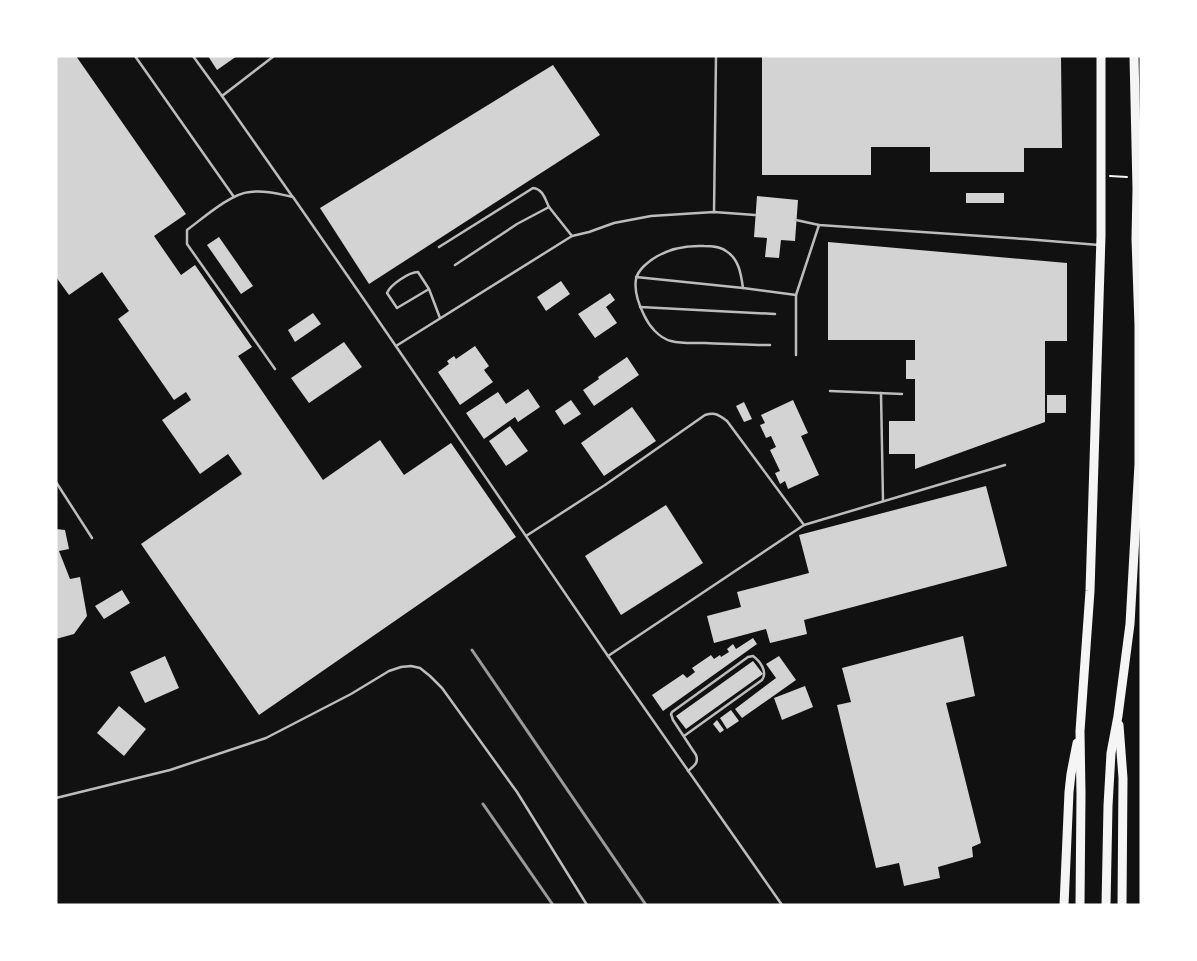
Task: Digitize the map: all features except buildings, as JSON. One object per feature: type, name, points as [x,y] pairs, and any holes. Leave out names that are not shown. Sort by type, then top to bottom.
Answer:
[{"type":"highway","points":[[1080,905],[1080,731],[1090,591],[1101,245],[1101,56]]},
{"type":"highway","points":[[1106,905],[1111,753],[1118,716],[1130,624],[1139,464],[1139,325],[1134,56]]},
{"type":"highway","points":[[1118,716],[1123,778],[1122,905]]},
{"type":"highway","points":[[1064,905],[1070,783],[1074,752],[1080,731]]},
{"type":"lane","points":[[134,56],[234,197]]},
{"type":"lane","points":[[193,56],[293,197],[608,656],[782,905]]},
{"type":"lane","points":[[222,96],[274,56]]},
{"type":"lane","points":[[714,212],[716,56]]},
{"type":"lane","points":[[439,247],[533,188],[538,188],[542,192],[549,207],[572,236]]},
{"type":"lane","points":[[275,369],[187,244],[186,230],[234,197],[248,192],[265,192],[293,197]]},
{"type":"lane","points":[[455,265],[517,224],[549,207]]},
{"type":"lane","points":[[396,346],[572,236],[614,223],[651,216],[714,212],[755,215]]},
{"type":"lane","points":[[796,220],[819,224],[1101,245]]},
{"type":"lane","points":[[796,355],[796,295],[819,224]]},
{"type":"lane","points":[[744,288],[736,262],[725,250],[715,247],[693,246],[676,248],[661,254],[642,268],[636,277],[640,307],[646,320],[657,334],[669,341],[770,345]]},
{"type":"lane","points":[[429,289],[397,308],[387,293],[389,288],[413,272],[418,272],[429,289],[440,318]]},
{"type":"lane","points":[[636,277],[796,295]]},
{"type":"lane","points":[[640,307],[775,314]]},
{"type":"lane","points":[[830,391],[902,394]]},
{"type":"lane","points":[[881,393],[883,501]]},
{"type":"lane","points":[[526,536],[606,485],[712,413],[727,421],[804,525]]},
{"type":"lane","points":[[608,656],[804,525],[1004,465]]},
{"type":"lane","points":[[56,482],[92,538]]},
{"type":"lane","points":[[684,736],[762,680],[765,676],[765,671],[756,658],[753,656],[748,657],[672,712],[671,714],[684,736],[698,759],[696,764],[688,771]]},
{"type":"lane","points":[[56,798],[170,770],[266,738],[351,694],[389,671],[411,666],[420,668],[442,688],[517,792],[587,905]]},
{"type":"path","points":[[1105,176],[1132,177]]},
{"type":"railway","points":[[472,650],[646,905]]},
{"type":"railway","points":[[483,804],[553,905]]}]
